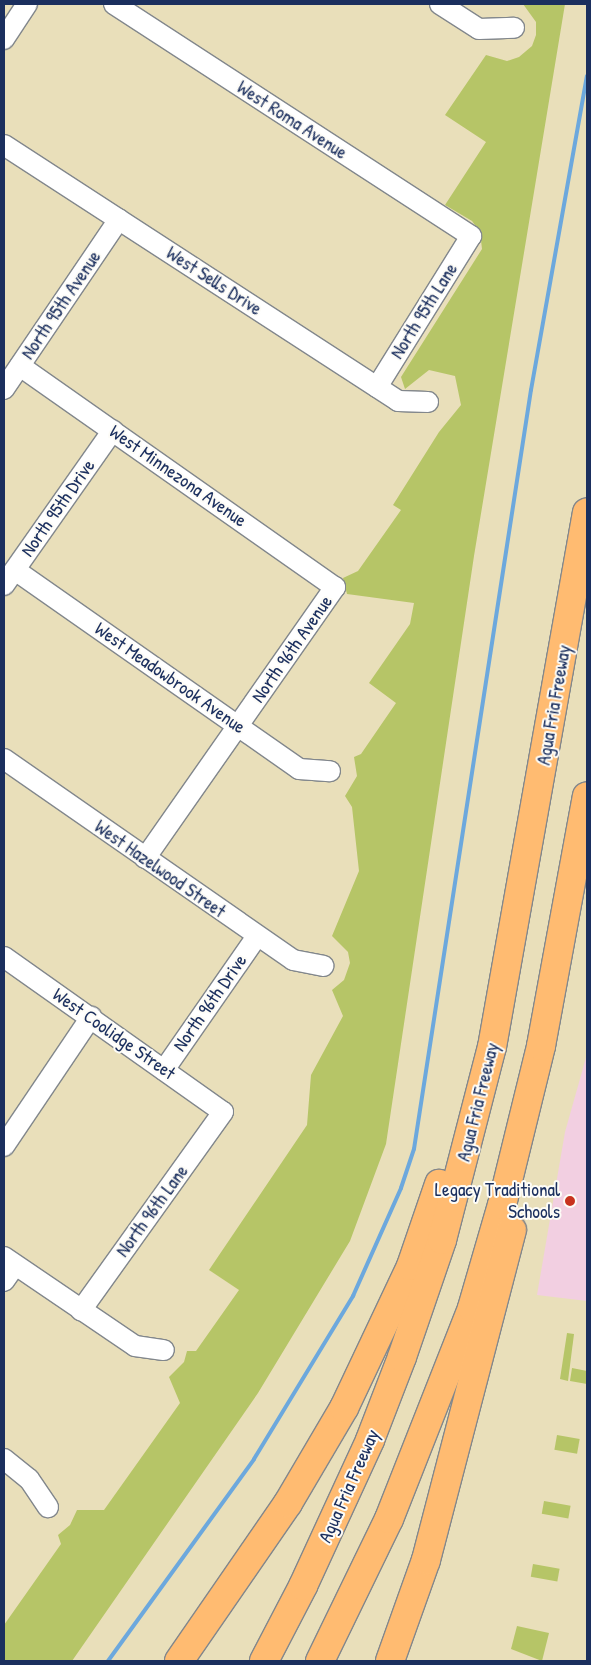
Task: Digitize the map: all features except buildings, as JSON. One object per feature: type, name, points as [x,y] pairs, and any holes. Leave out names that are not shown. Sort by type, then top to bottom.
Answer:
[{"type":"highway","name":"Agua Fria Freeway","points":[[264,1661],[356,1472],[415,1323],[442,1240],[482,1091],[521,887],[587,512]]},
{"type":"highway","points":[[320,1661],[392,1511],[472,1308],[541,1046],[587,796]]},
{"type":"highway","points":[[179,1661],[306,1473],[366,1366],[389,1316],[411,1266],[437,1191],[460,1110],[498,948],[521,887]]},
{"type":"highway","points":[[390,1661],[419,1583],[441,1506],[556,1058],[572,971],[567,908]]},
{"type":"street","points":[[4,37],[27,4]]},
{"type":"street","name":"West Roma Avenue","points":[[114,4],[471,236]]},
{"type":"street","points":[[440,4],[480,29],[514,28]]},
{"type":"street","name":"West Sells Drive","points":[[4,145],[398,401],[428,402]]},
{"type":"street","name":"North 95th Avenue","points":[[4,390],[119,219]]},
{"type":"street","name":"North 95th Lane","points":[[377,387],[471,236]]},
{"type":"street","name":"West Minnezona Avenue","points":[[20,366],[335,587]]},
{"type":"street","name":"North 95th Drive","points":[[9,578],[113,430]]},
{"type":"street","name":"West Meadowbrook Avenue","points":[[9,578],[238,726],[298,769],[330,771]]},
{"type":"street","name":"North 96th Avenue","points":[[145,858],[335,587]]},
{"type":"street","name":"West Hazelwood Street","points":[[4,759],[257,936],[294,960],[323,966]]},
{"type":"street","name":"North 96th Drive","points":[[164,1070],[257,936]]},
{"type":"street","name":"West Coolidge Street","points":[[4,958],[91,1017],[223,1112]]},
{"type":"street","points":[[4,1146],[91,1017]]},
{"type":"street","name":"North 96th Lane","points":[[81,1310],[223,1112]]},
{"type":"street","points":[[8,1268],[81,1310],[135,1346],[164,1350]]},
{"type":"street","points":[[4,1459],[29,1479],[48,1507]]},
{"type":"shaded area","name":"Legacy Traditional Schools","points":[[587,1054],[587,1301],[537,1295],[565,1132]]},
{"type":"green space","points":[[523,4],[565,4],[474,556],[386,1144],[350,1241],[258,1393],[72,1661],[4,1661],[4,1625],[61,1544],[58,1535],[70,1525],[77,1510],[104,1510],[180,1403],[169,1377],[184,1362],[187,1351],[196,1351],[239,1290],[209,1270],[307,1125],[311,1075],[343,1016],[332,990],[344,980],[350,963],[348,952],[332,936],[359,871],[352,807],[345,796],[357,776],[354,757],[361,754],[396,703],[369,683],[410,624],[414,603],[347,594],[343,578],[358,571],[401,510],[393,505],[439,432],[461,405],[455,376],[429,370],[405,389],[401,377],[482,249],[480,232],[472,221],[445,205],[486,142],[445,115],[486,55],[507,61],[519,57],[532,46],[536,35],[536,22]]},
{"type":"green space","points":[[567,1333],[574,1334],[568,1381],[560,1379]]},
{"type":"green space","points":[[572,1368],[587,1371],[587,1384],[570,1381]]},
{"type":"green space","points":[[557,1435],[580,1439],[577,1454],[554,1450]]},
{"type":"green space","points":[[544,1501],[571,1506],[568,1518],[542,1514]]},
{"type":"green space","points":[[533,1564],[560,1569],[557,1581],[531,1577]]},
{"type":"green space","points":[[517,1626],[549,1633],[542,1661],[511,1649]]},
{"type":"waterway","points":[[108,1661],[254,1459],[353,1296],[401,1188],[414,1149],[531,390],[587,76]]},
{"type":"place","name":"Legacy Traditional Schools","points":[[570,1201]]}]
